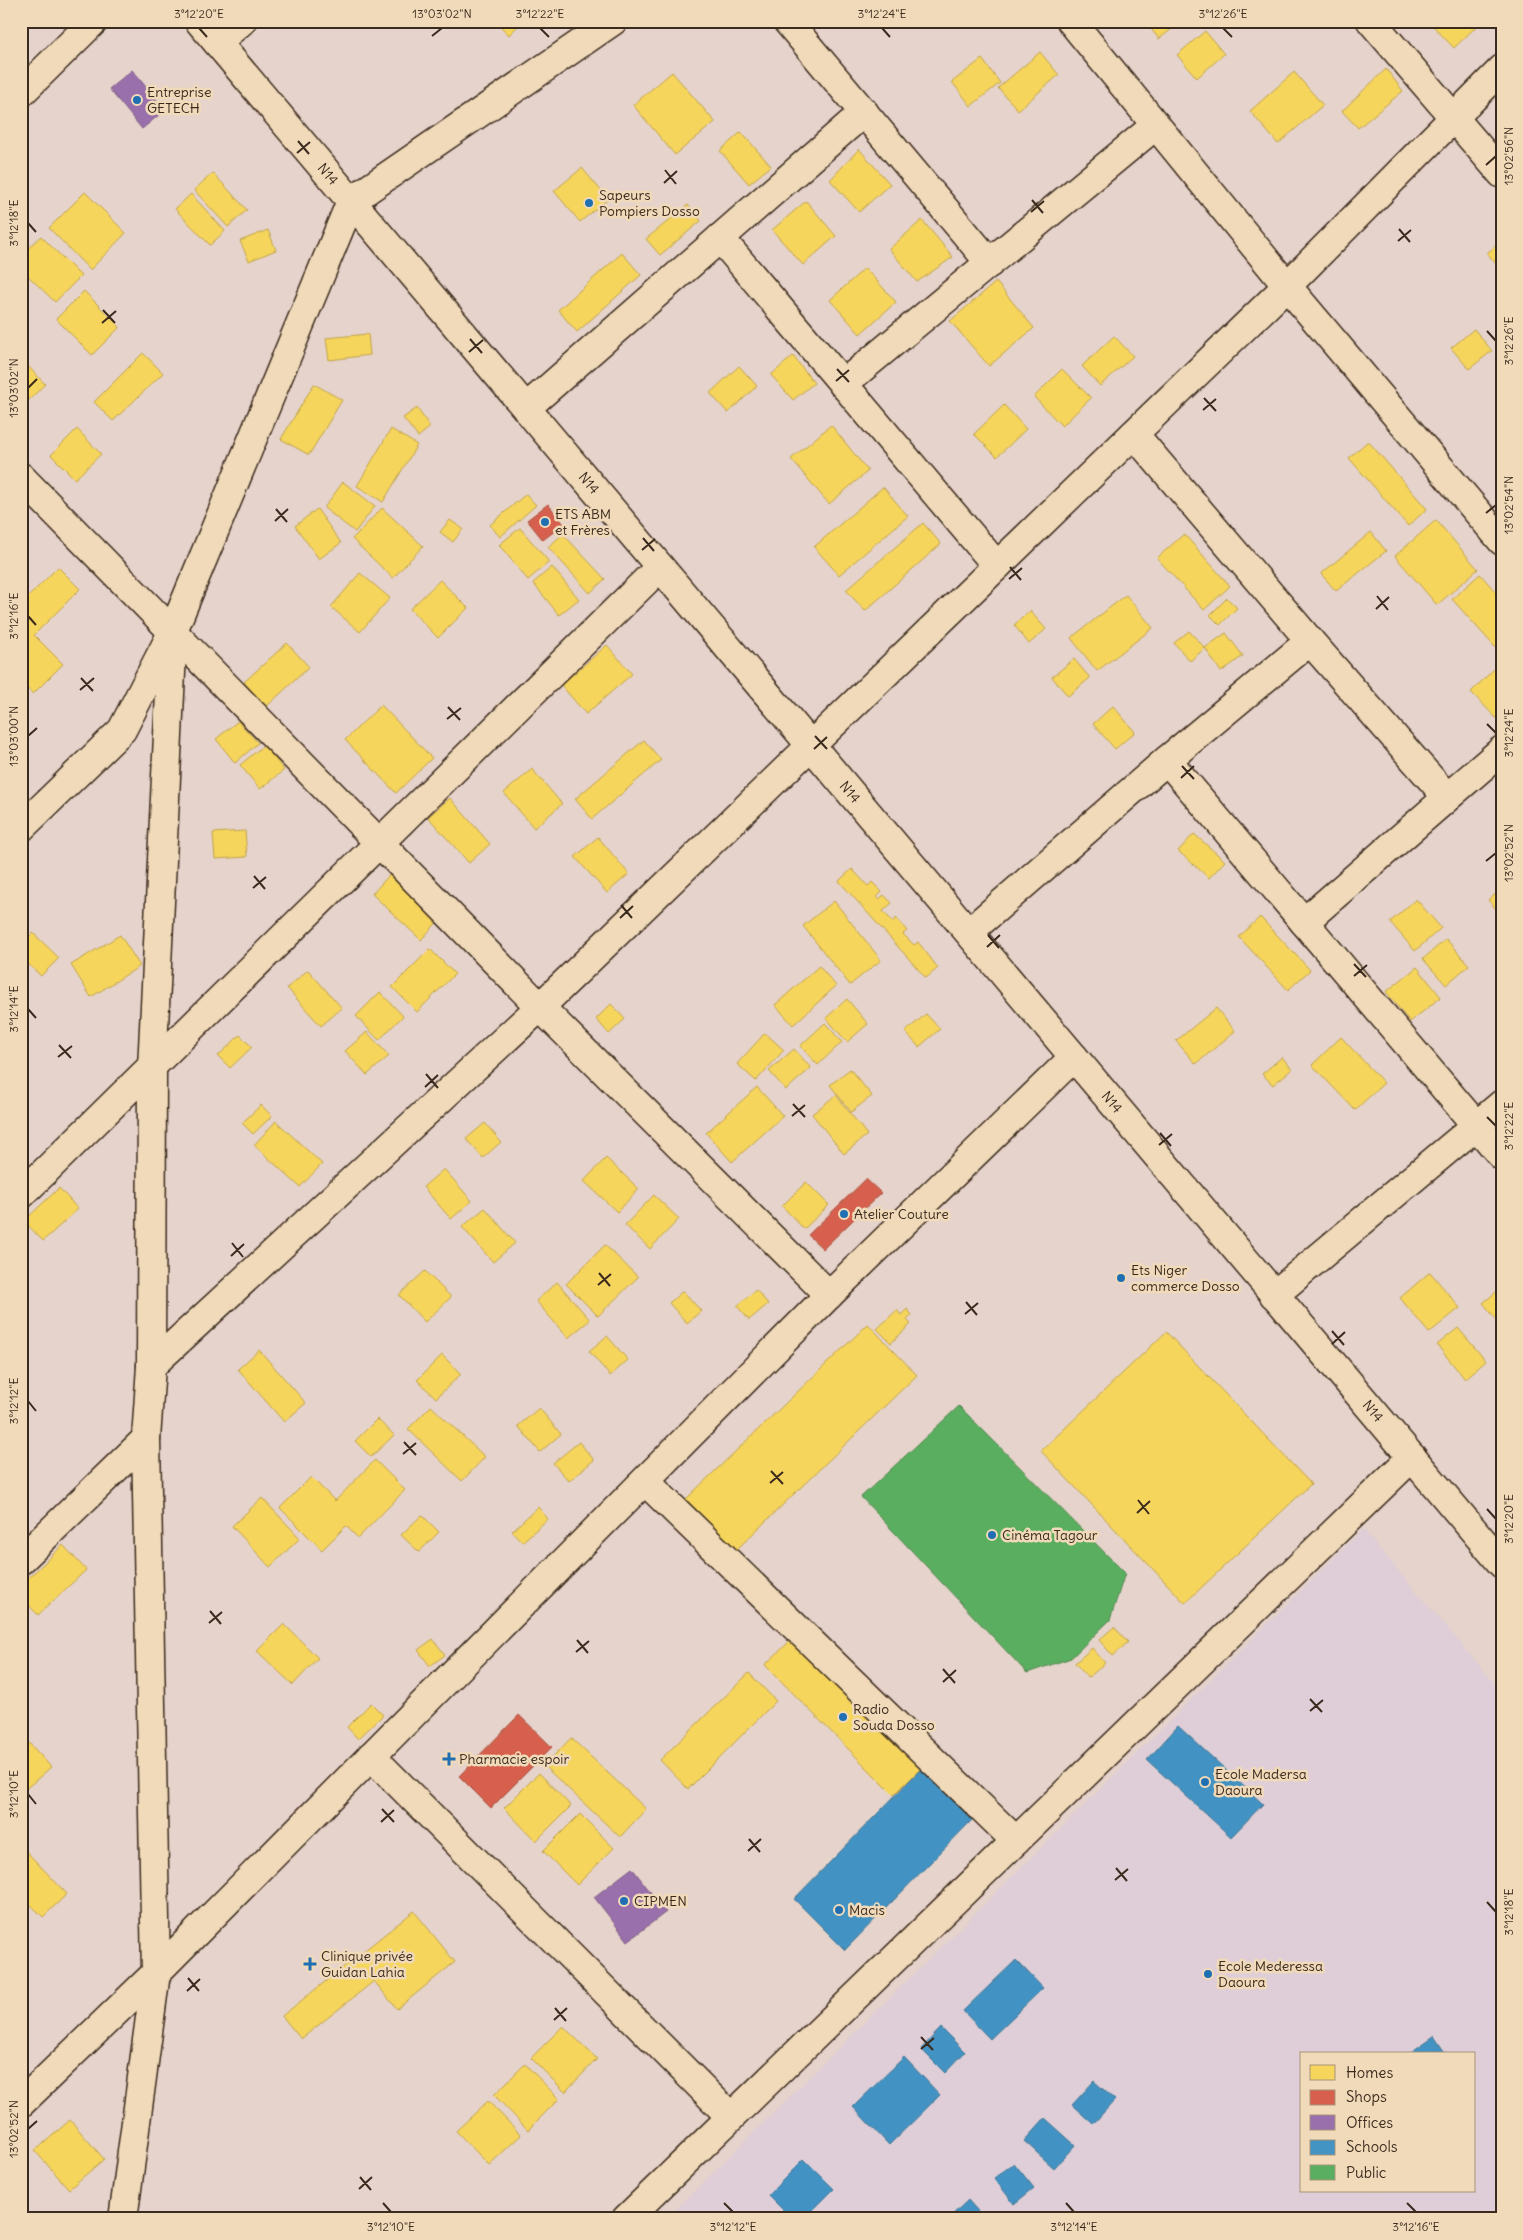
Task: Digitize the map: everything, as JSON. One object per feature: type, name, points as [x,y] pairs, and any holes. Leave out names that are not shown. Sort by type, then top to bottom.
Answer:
[{"type":"street","points":[[21,93],[94,21]]},
{"type":"street","name":"N14","points":[[199,21],[1502,1564]]},
{"type":"street","points":[[217,42],[242,21]]},
{"type":"street","points":[[21,828],[122,730],[173,631],[351,201],[613,21]]},
{"type":"street","points":[[787,21],[990,263]]},
{"type":"street","points":[[1071,21],[1287,286],[1502,541]]},
{"type":"street","points":[[1371,21],[1502,174]]},
{"type":"street","points":[[151,1366],[540,1007],[1287,286],[1502,69]]},
{"type":"street","points":[[526,408],[864,112]]},
{"type":"street","points":[[843,384],[1156,126]]},
{"type":"street","points":[[720,238],[996,566]]},
{"type":"street","points":[[1134,434],[1310,641],[1448,797]]},
{"type":"street","points":[[21,477],[540,1007],[829,1294]]},
{"type":"street","points":[[21,1195],[152,1069],[660,567]]},
{"type":"street","points":[[123,2219],[156,1973],[146,1439],[151,1366],[152,1069],[173,631]]},
{"type":"street","points":[[968,932],[1167,760],[1310,641]]},
{"type":"street","points":[[1304,922],[1502,750]]},
{"type":"street","points":[[1167,760],[1502,1156]]},
{"type":"street","points":[[21,2103],[156,1973],[829,1294],[1074,1056]]},
{"type":"street","points":[[1274,1294],[1502,1104]]},
{"type":"street","points":[[21,1560],[146,1439]]},
{"type":"street","points":[[626,2219],[1412,1457]]},
{"type":"street","points":[[645,1480],[1016,1841]]},
{"type":"street","points":[[371,1756],[731,2117]]},
{"type":"shaded area","points":[[1363,1529],[1502,1692],[1502,2219],[666,2219]]},
{"type":"building: Homes","points":[[495,21],[523,21],[509,35]]},
{"type":"building: Homes","points":[[1145,21],[1182,21],[1159,39]]},
{"type":"building: Homes","points":[[1438,21],[1482,21],[1454,48],[1433,26]]},
{"type":"building: Homes","points":[[1205,31],[1224,54],[1197,78],[1177,55]]},
{"type":"building: Homes","points":[[1040,52],[1059,75],[1018,110],[998,88]]},
{"type":"building: Homes","points":[[982,59],[1000,83],[971,106],[952,82]]},
{"type":"building: Homes","points":[[1386,69],[1403,91],[1358,128],[1342,111]]},
{"type":"building: Homes","points":[[672,72],[715,122],[675,155],[633,105]]},
{"type":"building: Homes","points":[[1294,72],[1323,105],[1278,144],[1250,111]]},
{"type":"building: Homes","points":[[741,132],[771,166],[749,184],[720,151]]},
{"type":"building: Homes","points":[[859,149],[890,184],[859,212],[830,180]]},
{"type":"building: Homes","points":[[582,168],[608,199],[580,222],[554,191]]},
{"type":"building: Homes","points":[[213,173],[247,210],[228,227],[194,190]]},
{"type":"building: Homes","points":[[85,192],[126,233],[90,270],[49,228]]},
{"type":"building: Homes","points":[[191,194],[225,231],[210,245],[175,209]]},
{"type":"building: Homes","points":[[806,201],[836,236],[803,265],[772,230]]},
{"type":"building: Homes","points":[[688,205],[701,221],[660,255],[646,239]]},
{"type":"building: Homes","points":[[922,220],[953,257],[917,282],[889,249]]},
{"type":"building: Homes","points":[[268,230],[276,250],[249,261],[240,241]]},
{"type":"building: Homes","points":[[41,236],[81,276],[55,302],[21,269],[21,255]]},
{"type":"building: Homes","points":[[1502,241],[1502,271],[1487,253]]},
{"type":"building: Homes","points":[[622,253],[641,275],[577,332],[558,310]]},
{"type":"building: Homes","points":[[865,268],[896,302],[860,334],[830,300]]},
{"type":"building: Homes","points":[[996,282],[1034,328],[989,366],[950,321]]},
{"type":"building: Homes","points":[[84,291],[120,327],[92,355],[56,319]]},
{"type":"building: Homes","points":[[1474,329],[1492,351],[1469,369],[1451,348]]},
{"type":"building: Homes","points":[[368,334],[370,355],[329,360],[326,338]]},
{"type":"building: Homes","points":[[1114,336],[1133,356],[1100,386],[1082,366]]},
{"type":"building: Homes","points":[[143,353],[163,373],[113,421],[94,402]]},
{"type":"building: Homes","points":[[793,356],[814,383],[793,400],[771,375]]},
{"type":"building: Homes","points":[[21,359],[45,384],[21,408]]},
{"type":"building: Homes","points":[[739,366],[757,386],[728,413],[710,393]]},
{"type":"building: Homes","points":[[1062,369],[1091,398],[1062,426],[1034,397]]},
{"type":"building: Homes","points":[[314,384],[342,400],[309,455],[281,439]]},
{"type":"building: Homes","points":[[1004,405],[1026,429],[997,457],[974,434]]},
{"type":"building: Homes","points":[[417,408],[430,427],[418,437],[403,418]]},
{"type":"building: Homes","points":[[831,425],[868,471],[829,504],[791,459]]},
{"type":"building: Homes","points":[[77,429],[101,454],[75,479],[51,455]]},
{"type":"building: Homes","points":[[391,429],[417,445],[383,502],[357,486]]},
{"type":"building: Homes","points":[[1368,441],[1427,509],[1408,526],[1349,458]]},
{"type":"building: Homes","points":[[343,482],[375,506],[355,532],[324,508]]},
{"type":"building: Homes","points":[[883,487],[908,516],[839,575],[814,547]]},
{"type":"building: Homes","points":[[526,494],[536,505],[500,537],[490,525]]},
{"type":"building: Homes","points":[[382,508],[423,546],[393,578],[352,539]]},
{"type":"building: Homes","points":[[317,509],[341,543],[319,559],[295,526]]},
{"type":"building: Homes","points":[[450,520],[463,529],[453,542],[440,532]]},
{"type":"building: Homes","points":[[1436,520],[1478,569],[1437,605],[1395,556]]},
{"type":"building: Homes","points":[[923,523],[941,544],[865,611],[846,590]]},
{"type":"building: Homes","points":[[520,528],[549,562],[528,580],[499,545]]},
{"type":"building: Homes","points":[[1371,532],[1386,551],[1336,591],[1321,574]]},
{"type":"building: Homes","points":[[563,534],[605,579],[590,593],[548,547]]},
{"type":"building: Homes","points":[[1184,534],[1230,586],[1204,610],[1157,558]]},
{"type":"building: Homes","points":[[58,567],[80,589],[34,635],[63,664],[33,694],[21,683],[21,604]]},
{"type":"building: Homes","points":[[552,567],[579,599],[559,615],[533,583]]},
{"type":"building: Homes","points":[[360,573],[390,598],[360,632],[331,607]]},
{"type":"building: Homes","points":[[1480,574],[1502,599],[1502,655],[1452,599]]},
{"type":"building: Homes","points":[[440,580],[468,608],[438,638],[410,609]]},
{"type":"building: Homes","points":[[1126,595],[1153,628],[1097,671],[1071,638]]},
{"type":"building: Homes","points":[[1227,598],[1237,608],[1220,625],[1210,615]]},
{"type":"building: Homes","points":[[1030,611],[1046,629],[1029,644],[1014,625]]},
{"type":"building: Homes","points":[[1189,631],[1205,648],[1190,661],[1174,643]]},
{"type":"building: Homes","points":[[1226,633],[1243,656],[1221,672],[1205,648]]},
{"type":"building: Homes","points":[[287,643],[309,667],[266,707],[244,682]]},
{"type":"building: Homes","points":[[607,645],[632,674],[586,714],[561,685]]},
{"type":"building: Homes","points":[[1074,659],[1090,678],[1068,696],[1052,677]]},
{"type":"building: Homes","points":[[1499,664],[1502,666],[1502,712],[1496,718],[1471,692]]},
{"type":"building: Homes","points":[[381,705],[432,758],[396,793],[345,740]]},
{"type":"building: Homes","points":[[1113,706],[1135,732],[1115,749],[1093,724]]},
{"type":"building: Homes","points":[[238,721],[258,743],[235,763],[216,739]]},
{"type":"building: Homes","points":[[644,740],[661,760],[592,819],[575,799]]},
{"type":"building: Homes","points":[[264,745],[284,770],[260,789],[240,765]]},
{"type":"building: Homes","points":[[532,769],[562,804],[534,828],[504,793]]},
{"type":"building: Homes","points":[[450,798],[490,844],[469,863],[428,817]]},
{"type":"building: Homes","points":[[245,831],[247,857],[215,859],[213,833]]},
{"type":"building: Homes","points":[[1194,834],[1225,861],[1209,878],[1178,851]]},
{"type":"building: Homes","points":[[598,837],[629,874],[607,893],[575,857]]},
{"type":"building: Homes","points":[[852,869],[868,886],[872,882],[882,892],[877,897],[879,899],[884,895],[892,903],[883,911],[893,922],[896,918],[907,931],[903,934],[914,945],[918,942],[938,968],[926,978],[839,881]]},
{"type":"building: Homes","points":[[393,871],[442,917],[421,940],[372,894]]},
{"type":"building: Homes","points":[[1502,889],[1502,916],[1488,900]]},
{"type":"building: Homes","points":[[1416,899],[1441,928],[1415,951],[1390,922]]},
{"type":"building: Homes","points":[[834,901],[881,960],[850,985],[803,926]]},
{"type":"building: Homes","points":[[1260,917],[1310,970],[1288,990],[1239,937]]},
{"type":"building: Homes","points":[[33,933],[59,958],[41,976],[21,957],[21,944]]},
{"type":"building: Homes","points":[[120,935],[140,966],[91,997],[71,965]]},
{"type":"building: Homes","points":[[1446,939],[1469,965],[1446,985],[1423,959]]},
{"type":"building: Homes","points":[[430,949],[455,974],[417,1012],[392,987]]},
{"type":"building: Homes","points":[[819,966],[836,986],[793,1025],[775,1005]]},
{"type":"building: Homes","points":[[1417,967],[1441,997],[1410,1022],[1386,992]]},
{"type":"building: Homes","points":[[308,970],[342,1008],[321,1026],[287,988]]},
{"type":"building: Homes","points":[[380,992],[403,1016],[379,1040],[356,1016]]},
{"type":"building: Homes","points":[[847,999],[868,1024],[847,1042],[826,1018]]},
{"type":"building: Homes","points":[[611,1004],[625,1019],[609,1034],[596,1019]]},
{"type":"building: Homes","points":[[1216,1008],[1235,1031],[1196,1064],[1176,1041]]},
{"type":"building: Homes","points":[[926,1014],[940,1029],[919,1047],[905,1032]]},
{"type":"building: Homes","points":[[825,1023],[842,1042],[818,1065],[800,1046]]},
{"type":"building: Homes","points":[[367,1032],[389,1056],[367,1075],[345,1051]]},
{"type":"building: Homes","points":[[765,1033],[784,1050],[756,1081],[737,1064]]},
{"type":"building: Homes","points":[[240,1035],[252,1047],[230,1068],[218,1056]]},
{"type":"building: Homes","points":[[1341,1037],[1384,1083],[1355,1110],[1312,1065]]},
{"type":"building: Homes","points":[[794,1049],[811,1068],[786,1090],[769,1071]]},
{"type":"building: Homes","points":[[1282,1057],[1292,1069],[1273,1085],[1262,1074]]},
{"type":"building: Homes","points":[[850,1069],[872,1096],[851,1112],[830,1085]]},
{"type":"building: Homes","points":[[757,1087],[783,1116],[732,1162],[706,1133]]},
{"type":"building: Homes","points":[[836,1095],[867,1135],[844,1154],[812,1114]]},
{"type":"building: Homes","points":[[261,1105],[272,1116],[253,1134],[242,1123]]},
{"type":"building: Homes","points":[[276,1121],[322,1164],[300,1187],[254,1145]]},
{"type":"building: Homes","points":[[485,1123],[501,1142],[483,1158],[466,1139]]},
{"type":"building: Homes","points":[[606,1158],[639,1189],[617,1212],[584,1181]]},
{"type":"building: Homes","points":[[444,1169],[472,1201],[451,1219],[423,1187]]},
{"type":"building: Homes","points":[[806,1182],[829,1205],[804,1229],[782,1206]]},
{"type":"building: Homes","points":[[59,1188],[78,1209],[43,1241],[24,1221]]},
{"type":"building: Homes","points":[[654,1195],[679,1219],[650,1249],[625,1225]]},
{"type":"building: Homes","points":[[485,1208],[515,1243],[493,1262],[462,1227]]},
{"type":"building: Homes","points":[[605,1245],[638,1277],[598,1316],[566,1284]]},
{"type":"building: Homes","points":[[425,1271],[451,1297],[425,1322],[399,1295]]},
{"type":"building: Homes","points":[[1430,1272],[1460,1308],[1429,1333],[1400,1298]]},
{"type":"building: Homes","points":[[557,1282],[590,1320],[568,1338],[536,1301]]},
{"type":"building: Homes","points":[[1502,1287],[1502,1326],[1483,1303]]},
{"type":"building: Homes","points":[[756,1290],[768,1304],[749,1320],[737,1306]]},
{"type":"building: Homes","points":[[683,1291],[701,1311],[687,1323],[669,1303]]},
{"type":"building: Homes","points":[[907,1309],[912,1315],[907,1320],[911,1324],[891,1343],[877,1329],[897,1310],[901,1315]]},
{"type":"building: Homes","points":[[868,1324],[917,1375],[735,1551],[686,1499]]},
{"type":"building: Homes","points":[[1458,1328],[1486,1361],[1465,1379],[1437,1345]]},
{"type":"building: Homes","points":[[1166,1332],[1311,1484],[1185,1603],[1041,1451]]},
{"type":"building: Homes","points":[[607,1336],[628,1360],[610,1376],[589,1351]]},
{"type":"building: Homes","points":[[259,1350],[306,1403],[284,1422],[238,1369]]},
{"type":"building: Homes","points":[[442,1355],[461,1374],[436,1398],[417,1380]]},
{"type":"building: Homes","points":[[431,1406],[485,1457],[462,1481],[408,1429]]},
{"type":"building: Homes","points":[[539,1408],[561,1434],[540,1452],[518,1426]]},
{"type":"building: Homes","points":[[377,1419],[394,1435],[371,1457],[355,1441]]},
{"type":"building: Homes","points":[[579,1442],[594,1460],[569,1481],[553,1463]]},
{"type":"building: Homes","points":[[375,1460],[405,1490],[358,1538],[346,1526],[322,1550],[280,1508],[311,1477],[335,1501]]},
{"type":"building: Homes","points":[[262,1498],[300,1538],[270,1567],[232,1526]]},
{"type":"building: Homes","points":[[538,1507],[548,1519],[522,1542],[512,1531]]},
{"type":"building: Homes","points":[[422,1515],[439,1532],[419,1552],[401,1535]]},
{"type":"building: Homes","points":[[63,1545],[86,1570],[38,1615],[21,1597],[21,1585]]},
{"type":"building: Homes","points":[[284,1624],[318,1658],[293,1685],[257,1651]]},
{"type":"building: Homes","points":[[1114,1627],[1128,1642],[1113,1656],[1099,1640]]},
{"type":"building: Homes","points":[[433,1639],[445,1655],[430,1666],[418,1650]]},
{"type":"building: Homes","name":"Radio Souda Dosso","points":[[792,1639],[920,1769],[894,1795],[765,1665]]},
{"type":"building: Homes","points":[[1092,1648],[1105,1663],[1088,1678],[1075,1663]]},
{"type":"building: Homes","points":[[749,1673],[776,1701],[688,1789],[660,1760]]},
{"type":"building: Homes","points":[[371,1703],[383,1715],[358,1739],[347,1727]]},
{"type":"building: Homes","points":[[21,1734],[51,1767],[21,1793]]},
{"type":"building: Homes","points":[[571,1738],[646,1809],[620,1837],[544,1766]]},
{"type":"building: Homes","points":[[539,1773],[571,1806],[536,1841],[504,1808]]},
{"type":"building: Homes","points":[[580,1814],[614,1848],[577,1885],[543,1851]]},
{"type":"building: Homes","points":[[21,1846],[67,1894],[43,1917],[21,1895]]},
{"type":"building: Homes","points":[[414,1911],[455,1962],[397,2009],[374,1981],[301,2039],[282,2016]]},
{"type":"building: Homes","points":[[563,2026],[597,2059],[565,2092],[531,2058]]},
{"type":"building: Homes","points":[[525,2064],[559,2099],[528,2130],[494,2095]]},
{"type":"building: Homes","points":[[488,2101],[521,2135],[489,2165],[456,2131]]},
{"type":"building: Homes","points":[[70,2120],[104,2159],[69,2189],[35,2151]]},
{"type":"building: Shops","name":"ETS ABM et Frères","points":[[548,504],[564,524],[543,540],[527,520]]},
{"type":"building: Shops","name":"Atelier Couture","points":[[866,1179],[881,1193],[823,1249],[808,1235]]},
{"type":"building: Shops","points":[[519,1715],[552,1747],[491,1808],[459,1776]]},
{"type":"building: Offices","name":"Entreprise GETECH","points":[[132,70],[165,110],[142,129],[109,89]]},
{"type":"building: Offices","points":[[632,1868],[666,1912],[628,1941],[594,1897]]},
{"type":"building: Schools","name":"Ecole Madersa Daoura","points":[[1178,1726],[1263,1804],[1231,1837],[1147,1760]]},
{"type":"building: Schools","points":[[921,1769],[972,1820],[845,1950],[794,1899]]},
{"type":"building: Schools","points":[[1016,1960],[1043,1988],[990,2039],[963,2011]]},
{"type":"building: Schools","points":[[941,2028],[965,2052],[945,2073],[921,2049]]},
{"type":"building: Schools","points":[[1434,2036],[1445,2052],[1411,2052]]},
{"type":"building: Schools","points":[[904,2057],[940,2095],[889,2145],[853,2107]]},
{"type":"building: Schools","points":[[1094,2081],[1115,2100],[1093,2124],[1072,2105]]},
{"type":"building: Schools","points":[[1045,2118],[1075,2145],[1054,2168],[1024,2141]]},
{"type":"building: Schools","points":[[804,2159],[834,2189],[804,2219],[792,2219],[768,2195]]},
{"type":"building: Schools","points":[[1014,2163],[1034,2188],[1014,2204],[994,2178]]},
{"type":"building: Schools","points":[[968,2200],[985,2219],[948,2219]]},
{"type":"building: Public","name":"Cinéma Tagour","points":[[959,1406],[1125,1573],[1110,1620],[1071,1658],[1027,1673],[861,1497]]},
{"type":"place","name":"Entreprise GETECH","points":[[137,100]]},
{"type":"place","name":"Sapeurs Pompiers Dosso","points":[[589,203]]},
{"type":"place","name":"ETS ABM et Frères","points":[[545,522]]},
{"type":"place","name":"Atelier Couture","points":[[844,1214]]},
{"type":"place","name":"Ets Niger commerce Dosso","points":[[1121,1278]]},
{"type":"place","name":"Cinéma Tagour","points":[[992,1535]]},
{"type":"place","name":"Radio Souda Dosso","points":[[843,1717]]},
{"type":"place","name":"Pharmacie espoir","points":[[449,1759]]},
{"type":"place","name":"Ecole Madersa Daoura","points":[[1205,1782]]},
{"type":"place","name":"CIPMEN","points":[[624,1901]]},
{"type":"place","name":"Macis","points":[[839,1910]]},
{"type":"place","name":"Clinique privée Guidan Lahia","points":[[310,1964]]},
{"type":"place","name":"Ecole Mederessa Daoura","points":[[1208,1974]]}]
